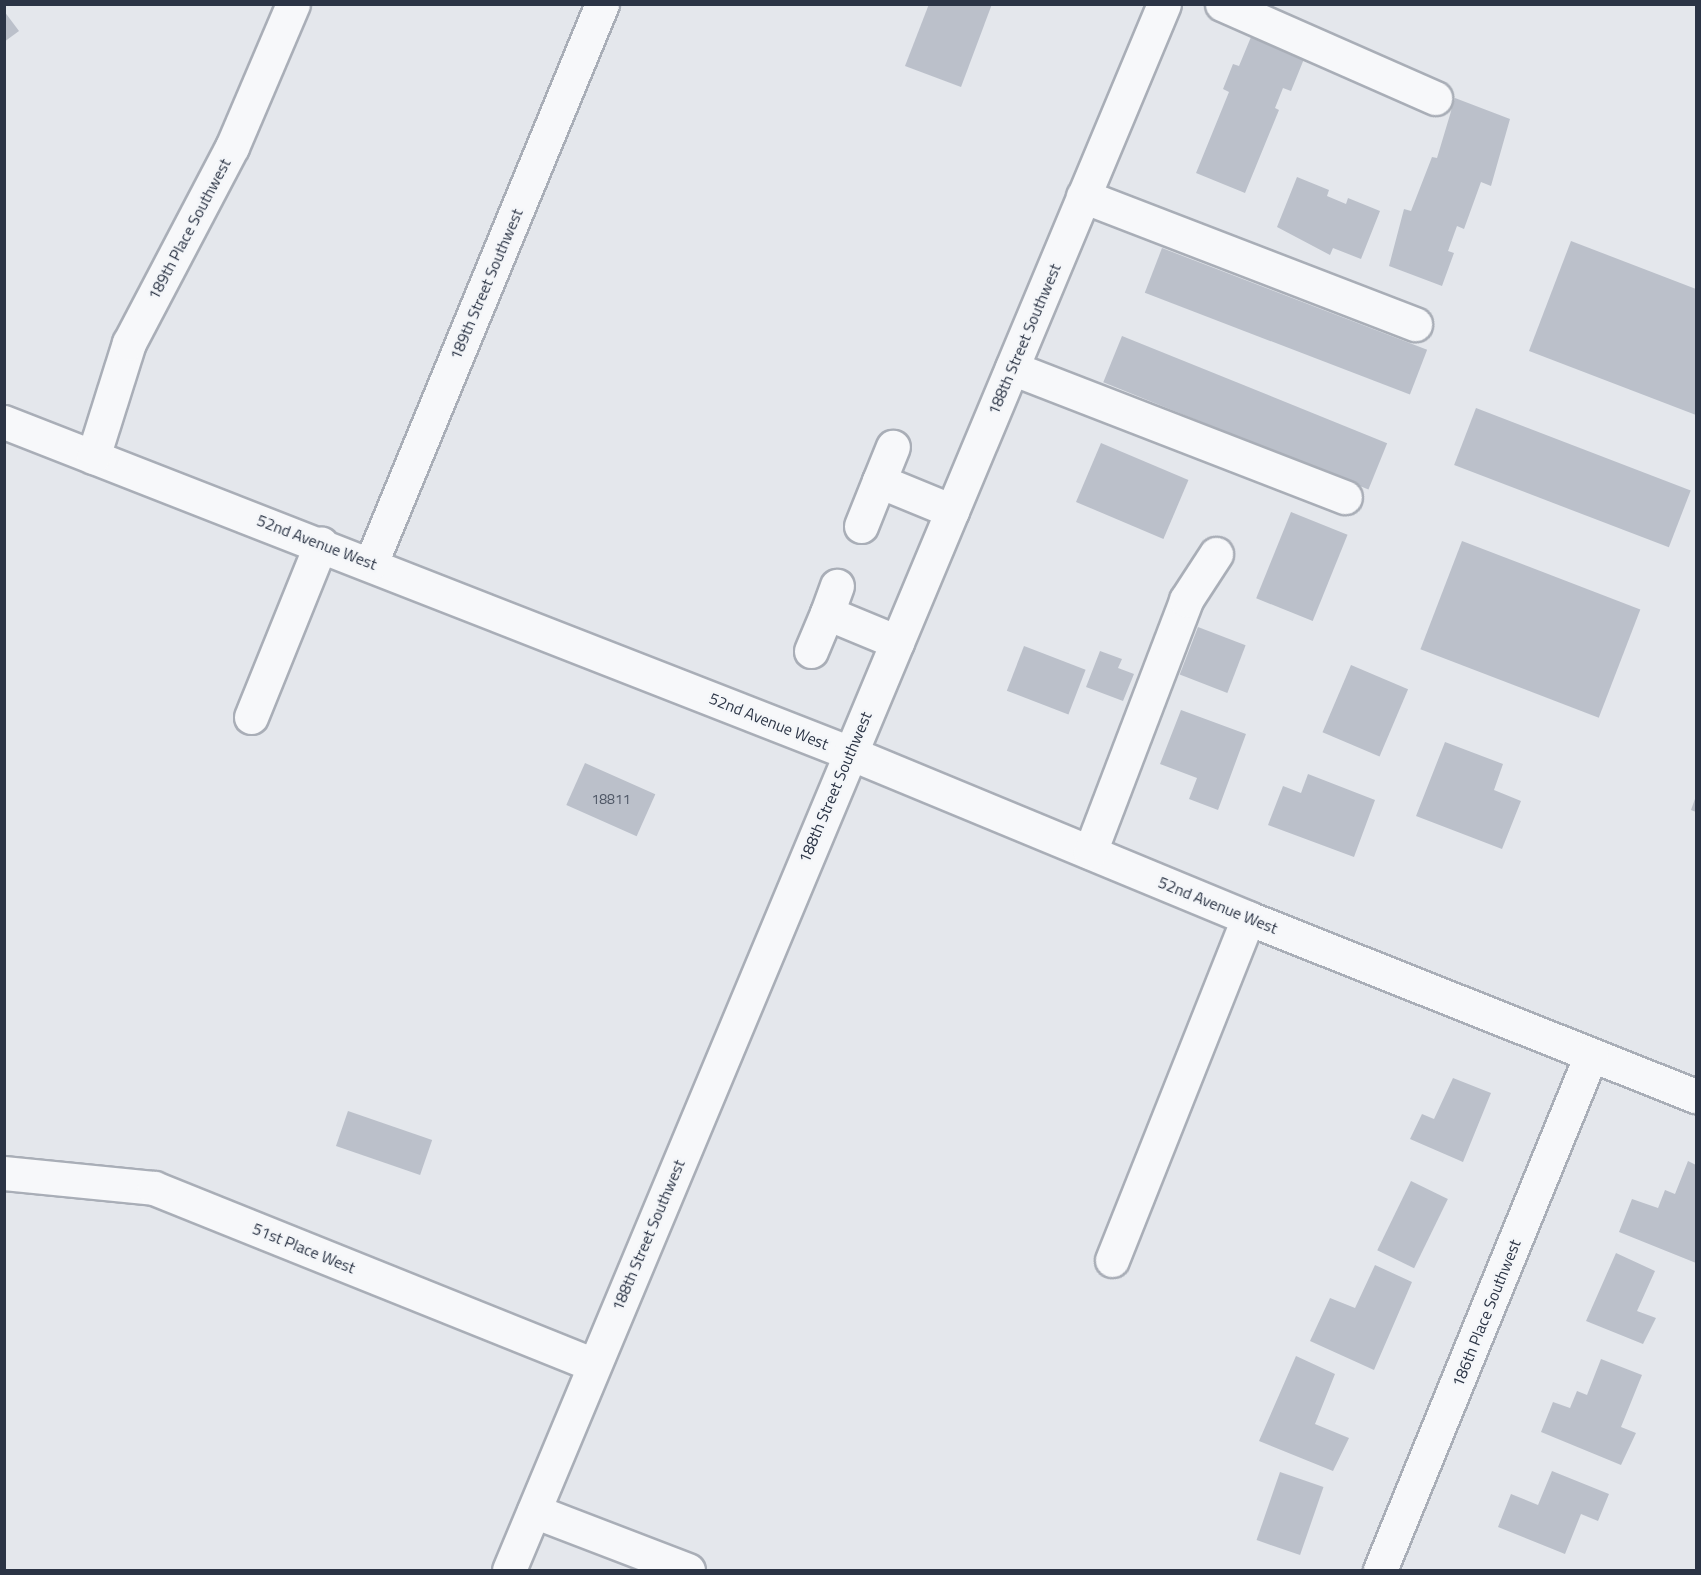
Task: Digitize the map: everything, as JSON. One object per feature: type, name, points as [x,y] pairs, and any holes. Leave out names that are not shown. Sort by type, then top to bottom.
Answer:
[{"type":"street","name":"189th Place Southwest","points":[[93,457],[129,343],[232,147],[293,4]]},
{"type":"street","name":"189th Street Southwest","points":[[371,563],[602,4]]},
{"type":"street","name":"188th Street Southwest","points":[[509,1570],[1164,4]]},
{"type":"street","points":[[1222,4],[1435,98]]},
{"type":"street","points":[[1083,196],[1415,324]]},
{"type":"street","points":[[1012,368],[1345,497]]},
{"type":"street","name":"52nd Avenue West","points":[[4,422],[371,563],[850,753],[1248,918],[1696,1096]]},
{"type":"street","points":[[861,526],[893,447]]},
{"type":"street","points":[[879,481],[952,511]]},
{"type":"street","points":[[251,717],[321,544]]},
{"type":"street","points":[[1090,852],[1186,600],[1216,554]]},
{"type":"street","points":[[811,651],[832,600],[897,642]]},
{"type":"street","points":[[1112,1260],[1248,918]]},
{"type":"street","name":"186th Place Southwest","points":[[1380,1570],[1591,1055]]},
{"type":"street","name":"51st Place West","points":[[4,1173],[154,1188],[594,1365]]},
{"type":"street","points":[[534,1511],[688,1570]]},
{"type":"building","points":[[929,4],[992,4],[961,87],[905,66]]},
{"type":"building","points":[[4,11],[19,31],[4,42]]},
{"type":"building","points":[[1251,37],[1304,59],[1291,91],[1283,88],[1275,108],[1279,110],[1245,193],[1196,173],[1229,92],[1223,89],[1233,64],[1239,66]]},
{"type":"building","points":[[1455,98],[1510,119],[1491,186],[1481,182],[1464,229],[1457,226],[1448,251],[1454,253],[1442,286],[1389,266],[1404,209],[1411,211],[1432,157],[1437,158]]},
{"type":"building","points":[[1297,177],[1329,190],[1327,196],[1346,204],[1348,198],[1380,211],[1361,259],[1333,248],[1330,255],[1277,227]]},
{"type":"building","points":[[1571,241],[1696,289],[1696,415],[1529,351]]},
{"type":"building","points":[[1162,248],[1427,350],[1410,395],[1145,293]]},
{"type":"building","points":[[1122,336],[1387,443],[1368,489],[1103,382]]},
{"type":"building","points":[[1476,408],[1691,490],[1669,547],[1454,465]]},
{"type":"building","points":[[1101,443],[1188,480],[1163,539],[1076,502]]},
{"type":"building","points":[[1291,512],[1348,535],[1313,621],[1256,598]]},
{"type":"building","points":[[1462,541],[1640,609],[1599,718],[1420,649]]},
{"type":"building","points":[[1198,627],[1246,645],[1227,693],[1180,675]]},
{"type":"building","points":[[1024,646],[1086,670],[1068,714],[1007,691]]},
{"type":"building","points":[[1100,651],[1122,659],[1118,668],[1134,674],[1123,701],[1086,687]]},
{"type":"building","points":[[1351,665],[1408,689],[1380,756],[1322,732]]},
{"type":"building","points":[[1181,710],[1246,734],[1218,810],[1189,799],[1197,778],[1160,764]]},
{"type":"building","points":[[1445,742],[1503,764],[1494,790],[1521,801],[1502,849],[1416,816]]},
{"type":"building","points":[[585,763],[655,794],[637,836],[566,805]]},
{"type":"building","points":[[1308,774],[1375,800],[1354,857],[1268,825],[1283,786],[1301,793]]},
{"type":"building","points":[[1696,796],[1696,812],[1691,810]]},
{"type":"building","points":[[1453,1078],[1491,1093],[1463,1162],[1410,1139],[1422,1114],[1434,1119]]},
{"type":"building","points":[[348,1111],[432,1140],[420,1175],[336,1146]]},
{"type":"building","points":[[1688,1161],[1696,1165],[1696,1263],[1619,1232],[1632,1199],[1658,1208],[1665,1190],[1675,1194]]},
{"type":"building","points":[[1411,1181],[1448,1199],[1414,1268],[1377,1250]]},
{"type":"building","points":[[1616,1253],[1655,1271],[1637,1311],[1656,1318],[1643,1344],[1586,1321]]},
{"type":"building","points":[[1375,1265],[1412,1282],[1374,1370],[1310,1341],[1330,1298],[1355,1308]]},
{"type":"building","points":[[1296,1356],[1335,1374],[1315,1424],[1349,1438],[1333,1471],[1259,1441]]},
{"type":"building","points":[[1601,1359],[1642,1375],[1621,1427],[1636,1433],[1621,1465],[1541,1432],[1553,1402],[1570,1408],[1577,1391],[1587,1395]]},
{"type":"building","points":[[1552,1471],[1609,1494],[1598,1521],[1581,1514],[1565,1554],[1498,1527],[1511,1494],[1538,1505]]},
{"type":"building","points":[[1280,1472],[1323,1487],[1300,1555],[1257,1540]]}]
